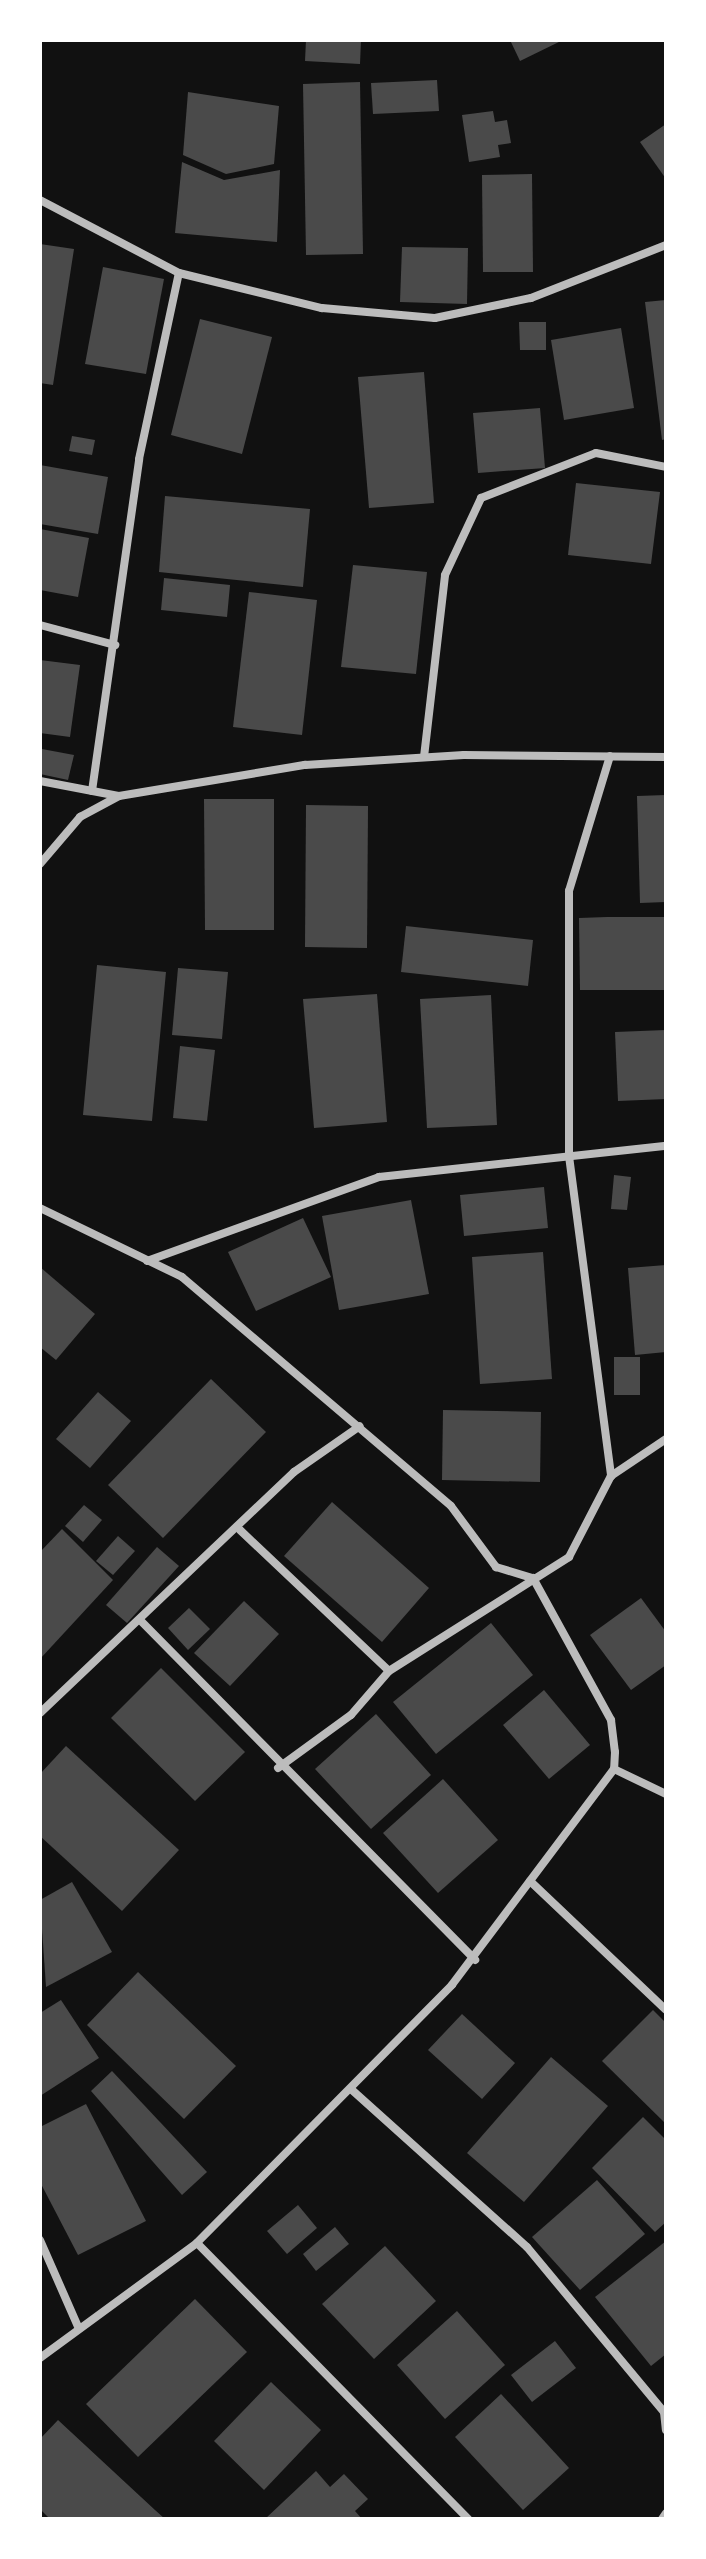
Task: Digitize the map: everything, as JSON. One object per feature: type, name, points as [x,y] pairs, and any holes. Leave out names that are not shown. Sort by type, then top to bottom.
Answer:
[{"type":"street","points":[[40,200],[179,273],[322,308],[435,318],[531,298],[666,245]]},
{"type":"street","points":[[92,791],[139,459],[179,273]]},
{"type":"street","points":[[424,757],[445,575],[481,498],[596,453],[666,467]]},
{"type":"street","points":[[40,625],[115,645]]},
{"type":"street","points":[[610,756],[569,891],[569,1156],[611,1476]]},
{"type":"street","points":[[40,864],[80,817],[119,796],[305,765],[424,757],[666,757]]},
{"type":"street","points":[[40,781],[119,796]]},
{"type":"street","points":[[147,1261],[379,1177],[666,1146]]},
{"type":"street","points":[[40,1208],[182,1277],[451,1506],[496,1567],[533,1578],[611,1720],[614,1769],[475,1960],[352,2090],[197,2243],[40,2358]]},
{"type":"street","points":[[40,1713],[240,1530],[294,1472],[360,1426]]},
{"type":"street","points":[[278,1768],[351,1715],[389,1671],[569,1557],[611,1476],[666,1439]]},
{"type":"street","points":[[240,1530],[389,1671]]},
{"type":"street","points":[[141,1621],[278,1768],[475,1960]]},
{"type":"street","points":[[614,1769],[666,1794]]},
{"type":"street","points":[[530,1881],[666,2010]]},
{"type":"street","points":[[352,2090],[527,2247],[664,2412],[666,2430]]},
{"type":"street","points":[[40,2240],[79,2329]]},
{"type":"street","points":[[197,2243],[468,2519]]},
{"type":"street","points":[[662,2519],[666,2513]]},
{"type":"building","points":[[306,40],[361,40],[360,64],[305,61]]},
{"type":"building","points":[[510,40],[563,40],[520,61]]},
{"type":"building","points":[[437,80],[439,111],[373,114],[371,83]]},
{"type":"building","points":[[360,82],[363,254],[306,255],[303,84]]},
{"type":"building","points":[[188,92],[279,106],[274,164],[226,174],[183,155]]},
{"type":"building","points":[[493,111],[495,122],[507,120],[511,143],[498,145],[500,157],[469,162],[462,115]]},
{"type":"building","points":[[666,124],[666,179],[640,142]]},
{"type":"building","points":[[182,162],[224,180],[280,170],[277,242],[175,233]]},
{"type":"building","points":[[532,174],[533,272],[483,272],[482,175]]},
{"type":"building","points":[[40,244],[74,249],[53,385],[40,383]]},
{"type":"building","points":[[402,247],[468,248],[467,304],[400,302]]},
{"type":"building","points":[[103,267],[164,279],[146,374],[85,364]]},
{"type":"building","points":[[666,300],[666,439],[662,440],[645,302]]},
{"type":"building","points":[[200,319],[272,337],[242,454],[171,435]]},
{"type":"building","points":[[519,322],[546,322],[546,350],[520,350]]},
{"type":"building","points":[[621,328],[634,408],[564,420],[551,340]]},
{"type":"building","points":[[424,372],[434,503],[369,508],[358,377]]},
{"type":"building","points":[[540,408],[545,468],[478,473],[473,413]]},
{"type":"building","points":[[72,436],[95,440],[92,455],[69,451]]},
{"type":"building","points":[[40,465],[108,477],[98,534],[40,524]]},
{"type":"building","points":[[576,483],[660,492],[651,564],[568,555]]},
{"type":"building","points":[[165,496],[310,509],[303,587],[159,572]]},
{"type":"building","points":[[40,529],[89,538],[78,597],[40,590]]},
{"type":"building","points":[[353,565],[427,572],[416,674],[341,667]]},
{"type":"building","points":[[164,578],[230,585],[227,617],[161,610]]},
{"type":"building","points":[[249,592],[317,600],[302,735],[233,727]]},
{"type":"building","points":[[40,660],[80,665],[70,737],[40,733]]},
{"type":"building","points":[[42,749],[74,755],[68,780],[40,774]]},
{"type":"building","points":[[666,795],[666,902],[640,903],[637,796]]},
{"type":"building","points":[[204,799],[274,799],[274,930],[205,930]]},
{"type":"building","points":[[306,805],[368,806],[367,948],[305,947]]},
{"type":"building","points":[[666,917],[666,990],[580,990],[579,918]]},
{"type":"building","points":[[406,926],[533,940],[528,986],[401,972]]},
{"type":"building","points":[[97,965],[166,972],[152,1121],[83,1115]]},
{"type":"building","points":[[178,968],[228,972],[222,1039],[172,1035]]},
{"type":"building","points":[[377,994],[387,1122],[314,1128],[303,999]]},
{"type":"building","points":[[491,995],[497,1125],[427,1128],[420,999]]},
{"type":"building","points":[[666,1030],[666,1099],[618,1101],[615,1032]]},
{"type":"building","points":[[180,1046],[215,1050],[207,1121],[173,1118]]},
{"type":"building","points":[[614,1175],[631,1177],[627,1210],[611,1209]]},
{"type":"building","points":[[544,1187],[548,1228],[464,1236],[460,1195]]},
{"type":"building","points":[[411,1200],[429,1294],[339,1310],[322,1216]]},
{"type":"building","points":[[303,1218],[331,1277],[256,1311],[228,1252]]},
{"type":"building","points":[[543,1252],[552,1379],[480,1384],[472,1257]]},
{"type":"building","points":[[666,1265],[666,1352],[635,1355],[628,1268]]},
{"type":"building","points":[[40,1267],[95,1314],[56,1360],[40,1347]]},
{"type":"building","points":[[614,1357],[640,1357],[640,1395],[614,1395]]},
{"type":"building","points":[[211,1379],[266,1432],[163,1538],[108,1485]]},
{"type":"building","points":[[98,1392],[131,1421],[90,1468],[56,1439]]},
{"type":"building","points":[[443,1410],[541,1412],[540,1482],[442,1480]]},
{"type":"building","points":[[332,1502],[429,1588],[382,1642],[284,1556]]},
{"type":"building","points":[[84,1505],[102,1520],[83,1542],[65,1526]]},
{"type":"building","points":[[62,1529],[113,1580],[40,1659],[40,1552]]},
{"type":"building","points":[[118,1536],[135,1551],[113,1575],[96,1561]]},
{"type":"building","points":[[157,1547],[179,1566],[127,1623],[106,1605]]},
{"type":"building","points":[[641,1598],[666,1632],[666,1665],[631,1690],[590,1635]]},
{"type":"building","points":[[244,1601],[279,1634],[230,1686],[194,1653]]},
{"type":"building","points":[[189,1608],[210,1629],[188,1650],[168,1628]]},
{"type":"building","points":[[491,1623],[533,1675],[436,1754],[393,1702]]},
{"type":"building","points":[[161,1668],[245,1752],[195,1801],[111,1718]]},
{"type":"building","points":[[544,1690],[590,1745],[549,1779],[503,1725]]},
{"type":"building","points":[[376,1714],[431,1775],[371,1829],[315,1769]]},
{"type":"building","points":[[66,1746],[179,1850],[122,1911],[40,1836],[40,1774]]},
{"type":"building","points":[[443,1779],[498,1840],[438,1893],[383,1833]]},
{"type":"building","points":[[72,1882],[112,1952],[46,1987],[40,1900]]},
{"type":"building","points":[[138,1972],[236,2066],[184,2119],[87,2025]]},
{"type":"building","points":[[61,2000],[99,2058],[40,2096],[40,2013]]},
{"type":"building","points":[[653,2010],[666,2023],[666,2124],[602,2061]]},
{"type":"building","points":[[462,2014],[515,2063],[482,2099],[428,2050]]},
{"type":"building","points":[[551,2057],[608,2106],[524,2202],[467,2153]]},
{"type":"building","points":[[112,2071],[207,2172],[182,2195],[91,2091]]},
{"type":"building","points":[[86,2104],[146,2221],[78,2255],[40,2182],[40,2127]]},
{"type":"building","points":[[643,2117],[666,2140],[666,2222],[655,2232],[592,2168]]},
{"type":"building","points":[[597,2180],[645,2234],[580,2290],[532,2237]]},
{"type":"building","points":[[298,2205],[317,2228],[287,2254],[267,2231]]},
{"type":"building","points":[[335,2227],[349,2244],[316,2271],[303,2254]]},
{"type":"building","points":[[666,2241],[666,2354],[651,2366],[595,2297]]},
{"type":"building","points":[[385,2246],[436,2301],[374,2359],[322,2304]]},
{"type":"building","points":[[195,2299],[247,2352],[138,2457],[86,2404]]},
{"type":"building","points":[[457,2311],[505,2365],[445,2419],[397,2365]]},
{"type":"building","points":[[555,2341],[576,2368],[532,2402],[511,2375]]},
{"type":"building","points":[[271,2382],[321,2430],[264,2490],[214,2441]]},
{"type":"building","points":[[501,2394],[569,2468],[523,2510],[455,2437]]},
{"type":"building","points":[[58,2420],[165,2519],[50,2519],[40,2509],[40,2439]]},
{"type":"building","points":[[316,2471],[330,2487],[344,2474],[368,2499],[355,2511],[362,2519],[265,2519]]}]
